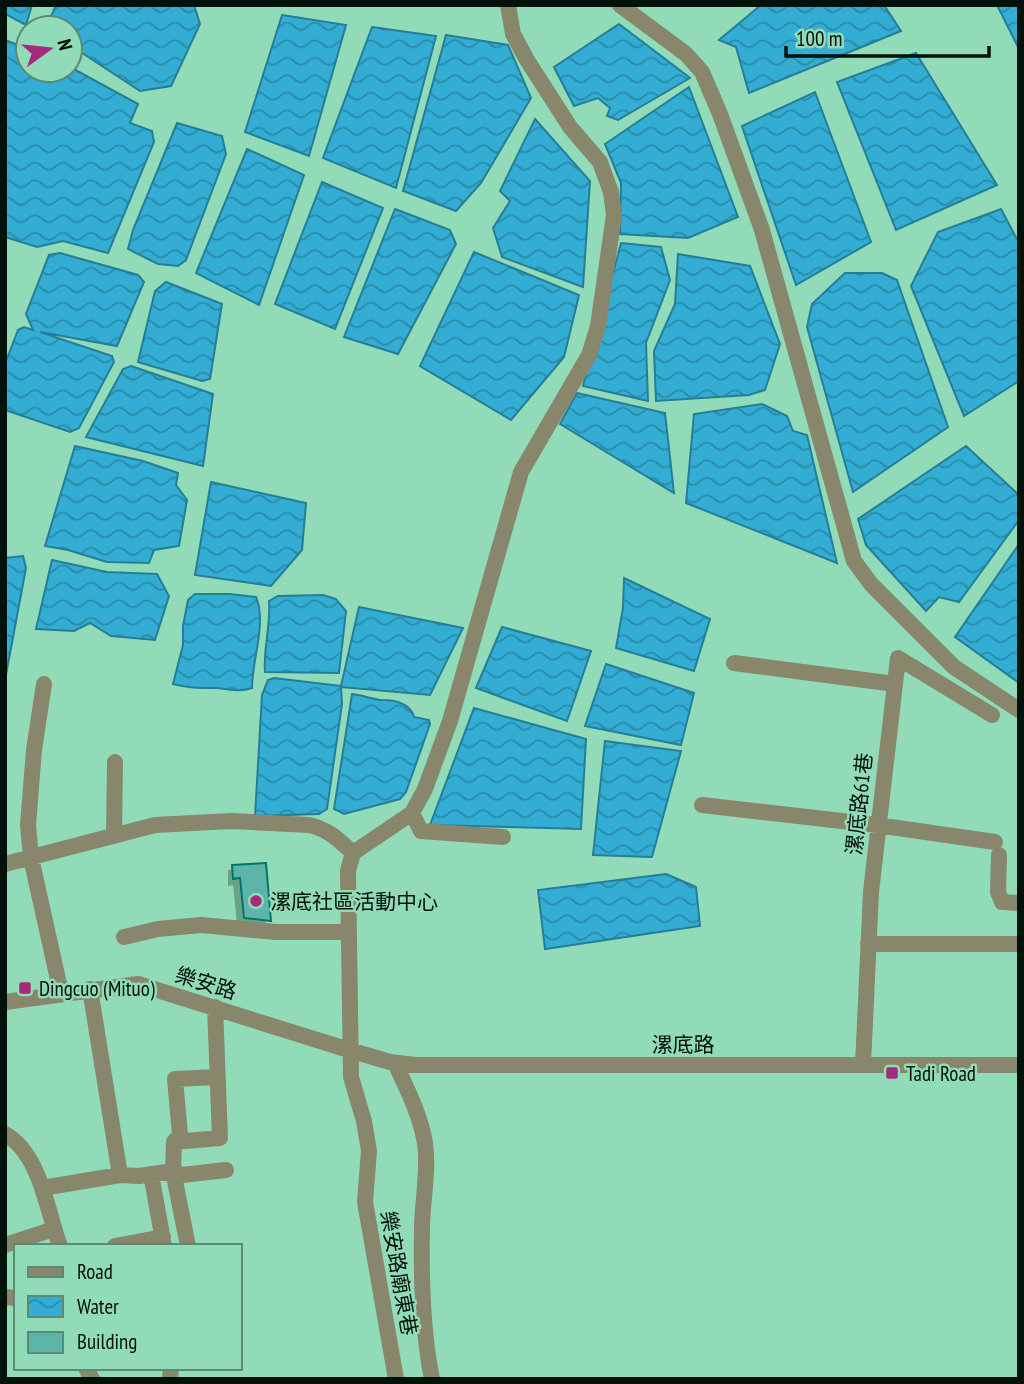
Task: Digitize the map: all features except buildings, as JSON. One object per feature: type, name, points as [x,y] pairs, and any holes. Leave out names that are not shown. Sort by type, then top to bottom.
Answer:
[{"type":"street","points":[[5,864],[155,825],[232,821],[321,828],[335,836],[353,853],[412,813],[425,789],[450,721],[521,472],[589,355],[597,326],[614,215],[611,192],[600,162],[570,127],[527,60],[513,34],[508,5]]},
{"type":"street","points":[[620,5],[686,54],[702,72],[720,114],[762,230],[854,561],[871,584],[954,667],[1019,710]]},
{"type":"street","name":"漯底路61巷","points":[[863,1065],[877,825],[898,658],[992,715]]},
{"type":"street","points":[[734,663],[895,684]]},
{"type":"street","points":[[44,684],[34,750],[28,825],[31,858],[61,993]]},
{"type":"street","points":[[114,836],[115,762]]},
{"type":"street","points":[[702,805],[877,825],[997,848],[998,892],[1002,902],[1019,903]]},
{"type":"street","points":[[412,813],[421,831],[503,836]]},
{"type":"street","name":"樂安路廟東巷","points":[[353,853],[348,871],[351,1077],[365,1121],[369,1151],[365,1202],[396,1379]]},
{"type":"street","points":[[124,937],[158,929],[201,925],[276,932],[348,932]]},
{"type":"street","points":[[868,944],[1019,944]]},
{"type":"street","name":"樂安路","points":[[5,1002],[138,984],[349,1050]]},
{"type":"street","points":[[90,989],[120,1175]]},
{"type":"street","points":[[174,1142],[220,1138],[215,1007]]},
{"type":"street","name":"漯底路","points":[[349,1050],[395,1063],[1019,1065]]},
{"type":"street","points":[[395,1063],[419,1117],[425,1146],[422,1228],[425,1348],[432,1379]]},
{"type":"street","points":[[188,1244],[173,1171],[174,1142],[180,1135],[175,1079],[216,1077]]},
{"type":"street","points":[[5,1134],[20,1144],[26,1152],[42,1188],[59,1244]]},
{"type":"street","points":[[42,1188],[120,1175],[173,1171],[182,1175],[226,1170]]},
{"type":"street","points":[[134,1244],[163,1241],[151,1174]]},
{"type":"street","points":[[5,1245],[54,1229]]},
{"type":"water","points":[[5,5],[32,5],[29,14],[14,14],[14,19],[5,14]]},
{"type":"water","points":[[56,5],[194,5],[200,24],[171,86],[140,91],[84,54],[84,14],[52,14]]},
{"type":"water","points":[[761,5],[884,5],[901,31],[749,93],[736,47],[719,40]]},
{"type":"water","points":[[997,5],[1019,5],[1019,49]]},
{"type":"water","points":[[282,15],[346,25],[309,156],[245,132]]},
{"type":"water","points":[[619,24],[690,78],[618,120],[607,116],[610,108],[598,98],[574,106],[554,67]]},
{"type":"water","points":[[372,27],[436,36],[396,188],[323,158]]},
{"type":"water","points":[[446,35],[508,45],[531,98],[481,183],[456,211],[403,191]]},
{"type":"water","points":[[5,40],[14,44],[14,84],[84,84],[84,75],[138,104],[130,123],[152,131],[154,142],[108,253],[63,241],[37,247],[5,237]]},
{"type":"water","points":[[916,53],[997,185],[896,230],[837,82]]},
{"type":"water","points":[[689,87],[738,217],[688,238],[620,234],[621,183],[605,144]]},
{"type":"water","points":[[815,92],[871,242],[796,285],[742,126]]},
{"type":"water","points":[[535,119],[590,181],[583,287],[502,257],[493,228],[510,201],[500,191]]},
{"type":"water","points":[[177,123],[222,136],[226,154],[186,260],[178,266],[158,264],[128,249],[133,230]]},
{"type":"water","points":[[247,149],[304,175],[259,305],[196,273]]},
{"type":"water","points":[[322,182],[383,208],[335,329],[275,304]]},
{"type":"water","points":[[395,209],[450,230],[456,244],[398,354],[344,337]]},
{"type":"water","points":[[1001,209],[1019,243],[1019,381],[964,416],[911,286],[938,232]]},
{"type":"water","points":[[621,243],[661,247],[670,280],[646,343],[648,401],[583,386]]},
{"type":"water","points":[[474,252],[579,295],[564,357],[511,420],[420,366]]},
{"type":"water","points":[[60,253],[138,275],[144,282],[117,346],[40,332],[112,356],[114,362],[79,428],[70,432],[5,410],[5,364],[18,330],[24,327],[33,330],[26,314],[49,255]]},
{"type":"water","points":[[678,254],[750,266],[780,344],[765,390],[749,395],[656,401],[654,351],[675,304]]},
{"type":"water","points":[[845,273],[882,273],[897,280],[948,427],[853,492],[807,327],[812,304]]},
{"type":"water","points":[[166,282],[222,304],[210,379],[202,381],[138,362],[155,291]]},
{"type":"water","points":[[131,366],[213,394],[203,466],[86,437],[123,369]]},
{"type":"water","points":[[577,393],[665,413],[674,493],[560,424]]},
{"type":"water","points":[[762,404],[787,416],[793,431],[807,435],[837,563],[686,503],[694,414]]},
{"type":"water","points":[[75,446],[143,461],[178,473],[176,485],[187,500],[179,546],[154,550],[149,563],[107,562],[45,546]]},
{"type":"water","points":[[966,446],[1019,495],[1019,520],[959,602],[939,597],[926,611],[866,545],[858,519]]},
{"type":"water","points":[[211,482],[306,503],[302,550],[271,586],[195,575]]},
{"type":"water","points":[[1019,544],[1019,683],[955,637]]},
{"type":"water","points":[[23,556],[26,568],[5,680],[5,558]]},
{"type":"water","points":[[52,560],[107,572],[157,574],[169,596],[155,640],[111,636],[90,623],[74,631],[36,629]]},
{"type":"water","points":[[624,578],[710,619],[694,671],[616,648],[623,608]]},
{"type":"water","points":[[195,594],[256,597],[260,630],[252,688],[193,688],[173,684],[183,645],[188,600]]},
{"type":"water","points":[[323,595],[336,599],[346,611],[339,673],[265,672],[269,601],[278,596]]},
{"type":"water","points":[[359,607],[463,628],[430,695],[341,687],[342,704],[327,809],[319,814],[255,816],[262,695],[268,680],[274,678],[341,686]]},
{"type":"water","points":[[502,627],[591,651],[567,721],[476,688]]},
{"type":"water","points":[[606,664],[694,693],[681,745],[585,726]]},
{"type":"water","points":[[352,694],[401,703],[409,708],[414,717],[429,720],[430,724],[406,792],[400,799],[344,814],[334,809]]},
{"type":"water","points":[[474,708],[586,739],[581,829],[430,825]]},
{"type":"water","points":[[605,741],[681,751],[652,857],[593,855]]},
{"type":"water","points":[[666,874],[696,887],[700,926],[545,949],[538,890]]},
{"type":"place","name":"漯底社區活動中心","points":[[256,901]]},
{"type":"place","name":"Dingcuo (Mituo)","points":[[25,988]]},
{"type":"place","name":"Tadi Road","points":[[892,1073]]}]
